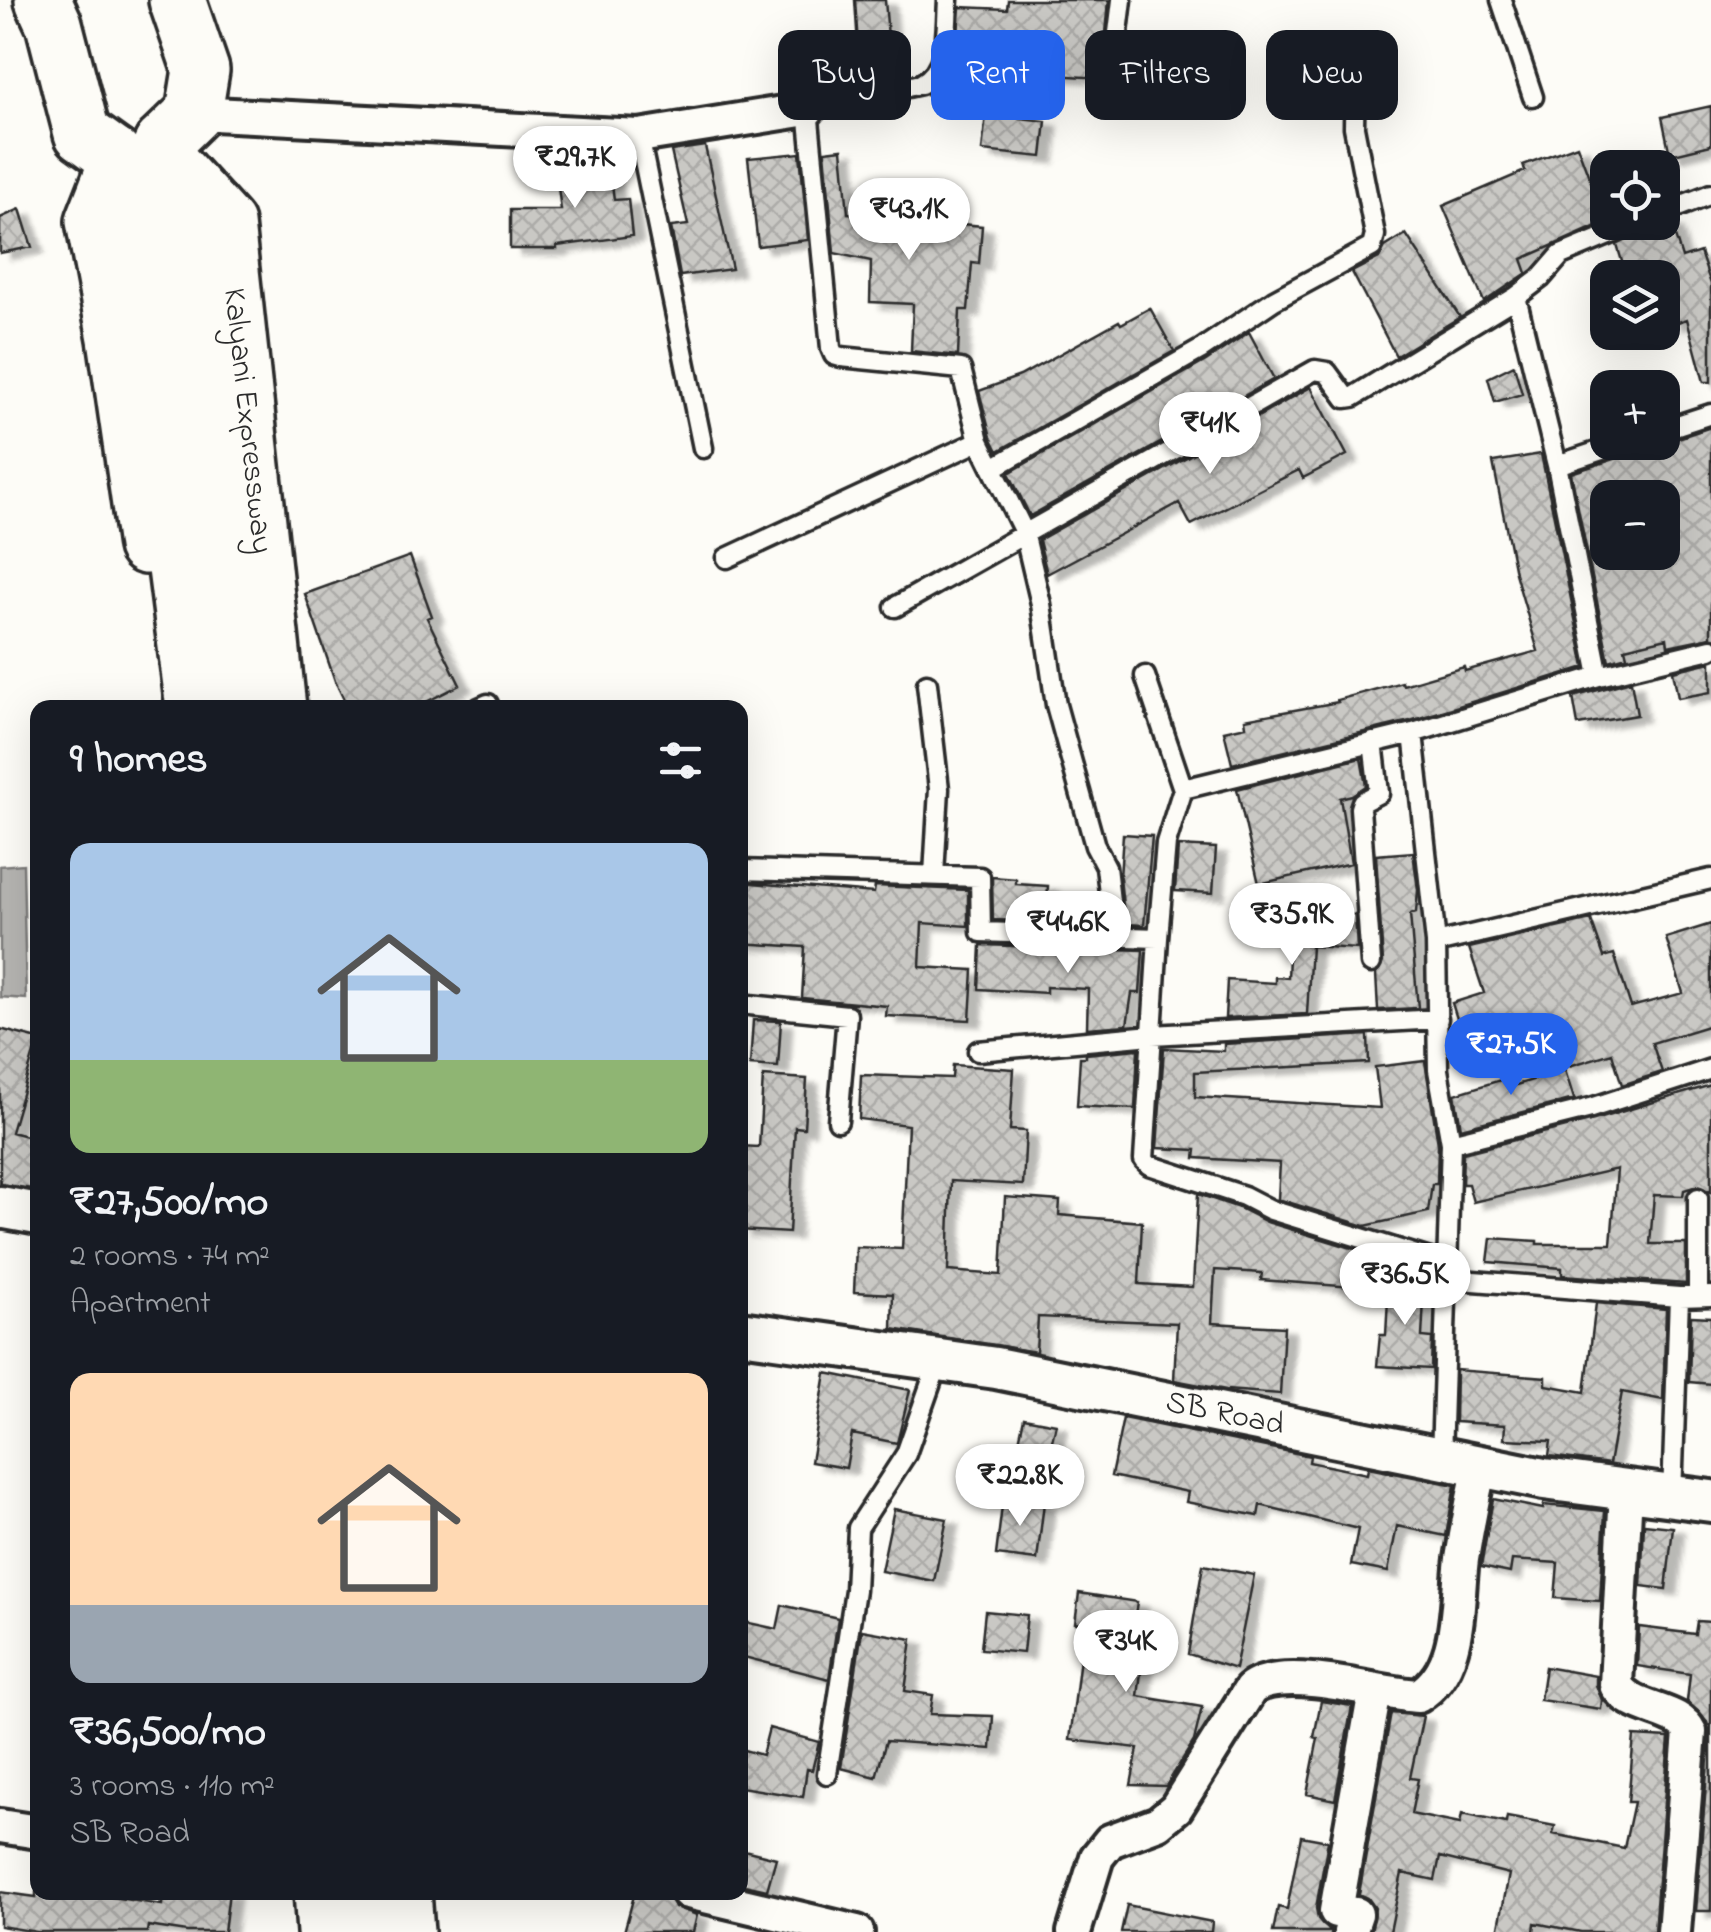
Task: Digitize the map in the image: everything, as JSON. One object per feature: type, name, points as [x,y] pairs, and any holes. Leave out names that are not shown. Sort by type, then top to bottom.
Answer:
[{"type":"highway","name":"Kalyani Expressway","points":[[43,0],[54,24],[82,133],[150,147],[226,224],[277,700]]},
{"type":"highway","points":[[166,700],[116,338],[94,221],[201,70],[176,0]]},
{"type":"highway","points":[[150,147],[139,281],[193,700]]},
{"type":"highway","points":[[150,147],[189,282],[236,700]]},
{"type":"highway","points":[[300,1900],[302,1932]]},
{"type":"highway","points":[[323,1900],[325,1932]]},
{"type":"highway","points":[[371,1900],[373,1932]]},
{"type":"highway","points":[[404,1900],[406,1932]]},
{"type":"street","points":[[150,147],[639,136],[778,114]]},
{"type":"street","points":[[0,1207],[30,1213]]},
{"type":"street","name":"SB Road","points":[[748,1333],[996,1368],[1461,1462],[1691,1498]]},
{"type":"street","points":[[1074,1932],[1097,1858],[1110,1841],[1158,1824],[1176,1808],[1258,1683],[1277,1679],[1333,1683],[1418,1696],[1430,1689],[1447,1658],[1460,1606],[1461,1462]]},
{"type":"street","points":[[1626,1490],[1616,1685],[1630,1700],[1683,1722],[1690,1732],[1674,1932]]},
{"type":"street","points":[[1350,1932],[1356,1914],[1336,1910],[1375,1692]]},
{"type":"street","points":[[0,1826],[30,1831]]},
{"type":"street","points":[[722,1900],[857,1932]]},
{"type":"lane","points":[[911,86],[930,79],[938,70],[948,0]]},
{"type":"lane","points":[[1118,30],[1122,0]]},
{"type":"lane","points":[[1501,0],[1533,98]]},
{"type":"lane","points":[[809,120],[834,355],[956,366],[963,373],[979,441],[1024,532],[1041,604],[1056,705],[1095,846],[1106,868],[1114,934]]},
{"type":"lane","points":[[993,468],[1200,350],[1274,300],[1372,247],[1376,235],[1354,120]]},
{"type":"lane","points":[[639,136],[703,448]]},
{"type":"lane","points":[[1680,206],[1711,194]]},
{"type":"lane","points":[[895,607],[1315,370],[1328,372],[1349,399],[1516,297],[1541,278],[1561,255],[1597,240]]},
{"type":"lane","points":[[1516,297],[1557,465],[1599,676]]},
{"type":"lane","points":[[1680,424],[1711,414]]},
{"type":"lane","points":[[726,558],[979,441]]},
{"type":"lane","points":[[1557,465],[1590,454]]},
{"type":"lane","points":[[1183,788],[1413,733],[1599,676],[1711,648]]},
{"type":"lane","points":[[1145,676],[1183,788],[1166,843],[1142,1151],[1149,1165],[1447,1272],[1696,1297]]},
{"type":"lane","points":[[927,684],[939,788],[934,875]]},
{"type":"lane","points":[[1413,733],[1436,943],[1441,1092],[1452,1143],[1447,1272],[1461,1462]]},
{"type":"lane","points":[[1371,963],[1360,808],[1362,802],[1379,793],[1373,742]]},
{"type":"lane","points":[[748,870],[982,878],[980,932],[1158,938]]},
{"type":"lane","points":[[1436,943],[1711,878]]},
{"type":"lane","points":[[748,1005],[847,1015],[838,1121]]},
{"type":"lane","points":[[978,1051],[1152,1035],[1438,1020]]},
{"type":"lane","points":[[1452,1143],[1591,1108],[1711,1069]]},
{"type":"lane","points":[[1691,1498],[1698,1198]]},
{"type":"lane","points":[[828,1774],[855,1590],[858,1528],[906,1454],[939,1360]]},
{"type":"shaded area","points":[[23,864],[26,999],[0,997],[0,866]]},
{"type":"building","points":[[855,0],[885,0],[887,30],[857,30]]},
{"type":"building","points":[[1008,0],[1109,0],[1106,30],[1085,30],[1085,77],[1065,76],[1065,30],[958,30],[960,7],[1007,9]]},
{"type":"building","points":[[1711,106],[1711,145],[1680,153],[1669,150],[1662,117]]},
{"type":"building","points":[[985,120],[1046,121],[1042,157],[982,151]]},
{"type":"building","points":[[1577,145],[1590,180],[1590,229],[1522,259],[1527,273],[1484,302],[1443,206],[1525,171],[1523,165]]},
{"type":"building","points":[[705,146],[732,269],[680,276],[671,227],[688,225],[671,151]]},
{"type":"building","points":[[842,149],[848,213],[982,226],[979,264],[972,263],[968,310],[960,310],[958,356],[911,351],[913,304],[870,302],[871,261],[834,253],[825,151]]},
{"type":"building","points":[[800,153],[808,240],[758,246],[748,158]]},
{"type":"building","points":[[609,158],[614,200],[628,199],[632,236],[557,249],[510,249],[510,210],[561,210],[555,165]]},
{"type":"building","points":[[20,209],[32,247],[0,253],[0,218]]},
{"type":"building","points":[[1406,234],[1460,317],[1396,356],[1352,272],[1379,258],[1385,247]]},
{"type":"building","points":[[1627,240],[1676,240],[1682,258],[1700,252],[1711,284],[1711,382],[1704,382],[1687,319],[1680,321],[1680,260],[1622,260],[1617,245]]},
{"type":"building","points":[[1150,308],[1174,351],[998,451],[979,391],[1020,376]]},
{"type":"building","points":[[1249,332],[1274,379],[1030,516],[1009,473],[1206,361]]},
{"type":"building","points":[[1514,365],[1522,394],[1495,402],[1488,378]]},
{"type":"building","points":[[1311,387],[1347,455],[1303,478],[1299,470],[1191,525],[1179,503],[1047,574],[1039,540]]},
{"type":"building","points":[[1711,427],[1711,637],[1668,646],[1667,638],[1625,648],[1627,656],[1609,661],[1591,570],[1680,570],[1680,480],[1590,480],[1590,567],[1571,473],[1611,460],[1680,460],[1680,437]]},
{"type":"building","points":[[1541,454],[1585,667],[1410,721],[1232,764],[1224,731],[1246,726],[1245,719],[1338,702],[1402,682],[1403,685],[1464,667],[1465,671],[1538,651],[1515,573],[1493,462]]},
{"type":"building","points":[[410,556],[432,616],[427,618],[460,685],[430,700],[344,700],[305,594]]},
{"type":"building","points":[[1711,662],[1711,692],[1678,698],[1673,671]]},
{"type":"building","points":[[1631,681],[1637,715],[1578,725],[1573,697]]},
{"type":"building","points":[[1361,758],[1366,786],[1340,798],[1351,863],[1259,884],[1237,789]]},
{"type":"building","points":[[1123,834],[1152,836],[1144,925],[1125,924],[1120,878]]},
{"type":"building","points":[[1178,846],[1216,848],[1213,893],[1175,891]]},
{"type":"building","points":[[1413,852],[1418,890],[1416,912],[1410,914],[1418,1008],[1378,1010],[1376,974],[1383,962],[1376,855]]},
{"type":"building","points":[[992,877],[1016,879],[1016,884],[1048,886],[1046,922],[993,920]]},
{"type":"building","points":[[748,883],[874,893],[875,886],[968,890],[968,926],[922,923],[920,967],[973,970],[970,1020],[886,1016],[887,1006],[802,998],[805,947],[748,943]]},
{"type":"building","points":[[1291,911],[1355,915],[1357,949],[1311,946],[1307,1014],[1225,1018],[1227,980],[1275,983],[1275,977],[1288,978]]},
{"type":"building","points":[[1591,920],[1604,957],[1614,954],[1631,1007],[1683,993],[1666,938],[1711,924],[1711,1025],[1652,1043],[1662,1072],[1622,1085],[1612,1053],[1566,1067],[1549,1012],[1463,1038],[1452,1003],[1484,993],[1469,948]]},
{"type":"building","points":[[981,945],[1143,950],[1140,993],[1132,993],[1127,1025],[1087,1028],[1088,989],[1046,987],[1046,993],[979,989]]},
{"type":"building","points":[[753,1020],[781,1021],[778,1067],[750,1065]]},
{"type":"building","points":[[0,1029],[30,1037],[30,1067],[11,1132],[30,1137],[30,1189],[0,1184]]},
{"type":"building","points":[[1368,1035],[1369,1063],[1195,1072],[1195,1097],[1380,1108],[1375,1067],[1425,1061],[1438,1144],[1437,1184],[1432,1184],[1428,1212],[1365,1226],[1278,1199],[1280,1163],[1195,1158],[1196,1150],[1157,1148],[1164,1048],[1224,1051],[1224,1044]]},
{"type":"building","points":[[1138,1049],[1135,1109],[1077,1106],[1080,1057]]},
{"type":"building","points":[[953,1065],[1014,1069],[1010,1130],[1026,1131],[1023,1185],[951,1181],[948,1271],[1001,1275],[1005,1197],[1060,1201],[1059,1215],[1142,1222],[1139,1284],[1193,1287],[1198,1194],[1267,1222],[1378,1256],[1380,1289],[1261,1280],[1262,1273],[1215,1270],[1212,1323],[1284,1327],[1280,1394],[1226,1390],[1174,1380],[1177,1323],[1038,1317],[1036,1352],[892,1329],[893,1294],[854,1292],[856,1247],[902,1249],[908,1125],[859,1119],[861,1075],[952,1078]]},
{"type":"building","points":[[1565,1070],[1574,1099],[1461,1128],[1455,1094],[1510,1077],[1513,1086]]},
{"type":"building","points":[[763,1076],[807,1079],[804,1128],[795,1127],[789,1233],[748,1230],[748,1146],[759,1147]]},
{"type":"building","points":[[1711,1085],[1711,1192],[1697,1186],[1684,1190],[1683,1196],[1654,1195],[1650,1244],[1686,1244],[1686,1284],[1562,1275],[1562,1268],[1488,1262],[1491,1238],[1537,1244],[1611,1244],[1617,1169],[1473,1202],[1468,1184],[1462,1184],[1463,1153]]},
{"type":"building","points":[[1389,1280],[1425,1282],[1422,1337],[1432,1338],[1431,1369],[1377,1366],[1380,1335],[1386,1335]]},
{"type":"building","points":[[1596,1303],[1666,1309],[1663,1400],[1622,1392],[1609,1464],[1549,1456],[1551,1441],[1504,1439],[1505,1425],[1455,1422],[1456,1370],[1546,1377],[1546,1385],[1585,1392]]},
{"type":"building","points":[[1691,1316],[1711,1317],[1711,1384],[1689,1382]]},
{"type":"building","points":[[826,1373],[910,1390],[897,1443],[852,1434],[846,1468],[811,1462]]},
{"type":"building","points":[[1024,1418],[1056,1424],[1047,1462],[1016,1455]]},
{"type":"building","points":[[1123,1418],[1310,1456],[1309,1462],[1367,1474],[1368,1468],[1455,1485],[1446,1536],[1397,1526],[1388,1572],[1351,1565],[1358,1529],[1260,1505],[1258,1516],[1186,1502],[1188,1492],[1111,1476]]},
{"type":"building","points":[[1003,1498],[1044,1503],[1037,1560],[996,1555]]},
{"type":"building","points":[[1493,1499],[1543,1509],[1544,1505],[1605,1511],[1600,1601],[1555,1598],[1558,1563],[1512,1560],[1510,1573],[1481,1567]]},
{"type":"building","points":[[894,1509],[947,1519],[934,1581],[881,1571]]},
{"type":"building","points":[[1644,1524],[1673,1527],[1666,1589],[1641,1586]]},
{"type":"building","points":[[1203,1565],[1254,1575],[1235,1669],[1188,1654]]},
{"type":"building","points":[[1079,1593],[1137,1602],[1130,1647],[1144,1649],[1138,1696],[1202,1707],[1194,1741],[1166,1786],[1131,1785],[1138,1748],[1070,1740],[1084,1624],[1075,1623]]},
{"type":"building","points":[[782,1605],[838,1618],[829,1679],[748,1658],[748,1623],[777,1629]]},
{"type":"building","points":[[985,1611],[1027,1615],[1023,1653],[981,1649]]},
{"type":"building","points":[[1697,1621],[1711,1622],[1711,1911],[1696,1911],[1710,1734],[1707,1722],[1687,1701],[1690,1674],[1637,1666],[1639,1627],[1695,1634]]},
{"type":"building","points":[[862,1630],[912,1639],[905,1691],[933,1695],[930,1714],[993,1716],[991,1749],[886,1741],[876,1777],[841,1768]]},
{"type":"building","points":[[1545,1667],[1596,1676],[1601,1709],[1540,1700]]},
{"type":"building","points":[[1321,1701],[1352,1706],[1335,1800],[1307,1794]]},
{"type":"building","points":[[1391,1713],[1423,1716],[1410,1778],[1418,1779],[1411,1814],[1460,1824],[1462,1814],[1506,1823],[1507,1817],[1555,1826],[1553,1834],[1624,1848],[1634,1802],[1628,1802],[1634,1736],[1669,1738],[1654,1932],[1581,1932],[1535,1923],[1534,1932],[1498,1932],[1509,1874],[1440,1857],[1435,1880],[1402,1873],[1390,1932],[1371,1932],[1375,1908],[1359,1894]]},
{"type":"building","points":[[769,1728],[819,1742],[812,1770],[807,1769],[803,1797],[748,1788],[748,1751],[762,1755]]},
{"type":"building","points":[[1301,1836],[1328,1841],[1316,1908],[1318,1919],[1331,1932],[1273,1932],[1278,1907],[1287,1909]]},
{"type":"building","points":[[748,1851],[776,1858],[767,1890],[748,1886]]},
{"type":"building","points":[[0,1892],[30,1896],[30,1900],[130,1900],[162,1905],[162,1901],[168,1900],[228,1900],[224,1932],[148,1926],[147,1932],[37,1932],[0,1926]]},
{"type":"building","points":[[633,1900],[672,1900],[675,1907],[697,1915],[693,1932],[624,1932]]},
{"type":"building","points":[[1127,1905],[1212,1922],[1211,1932],[1121,1932]]}]
